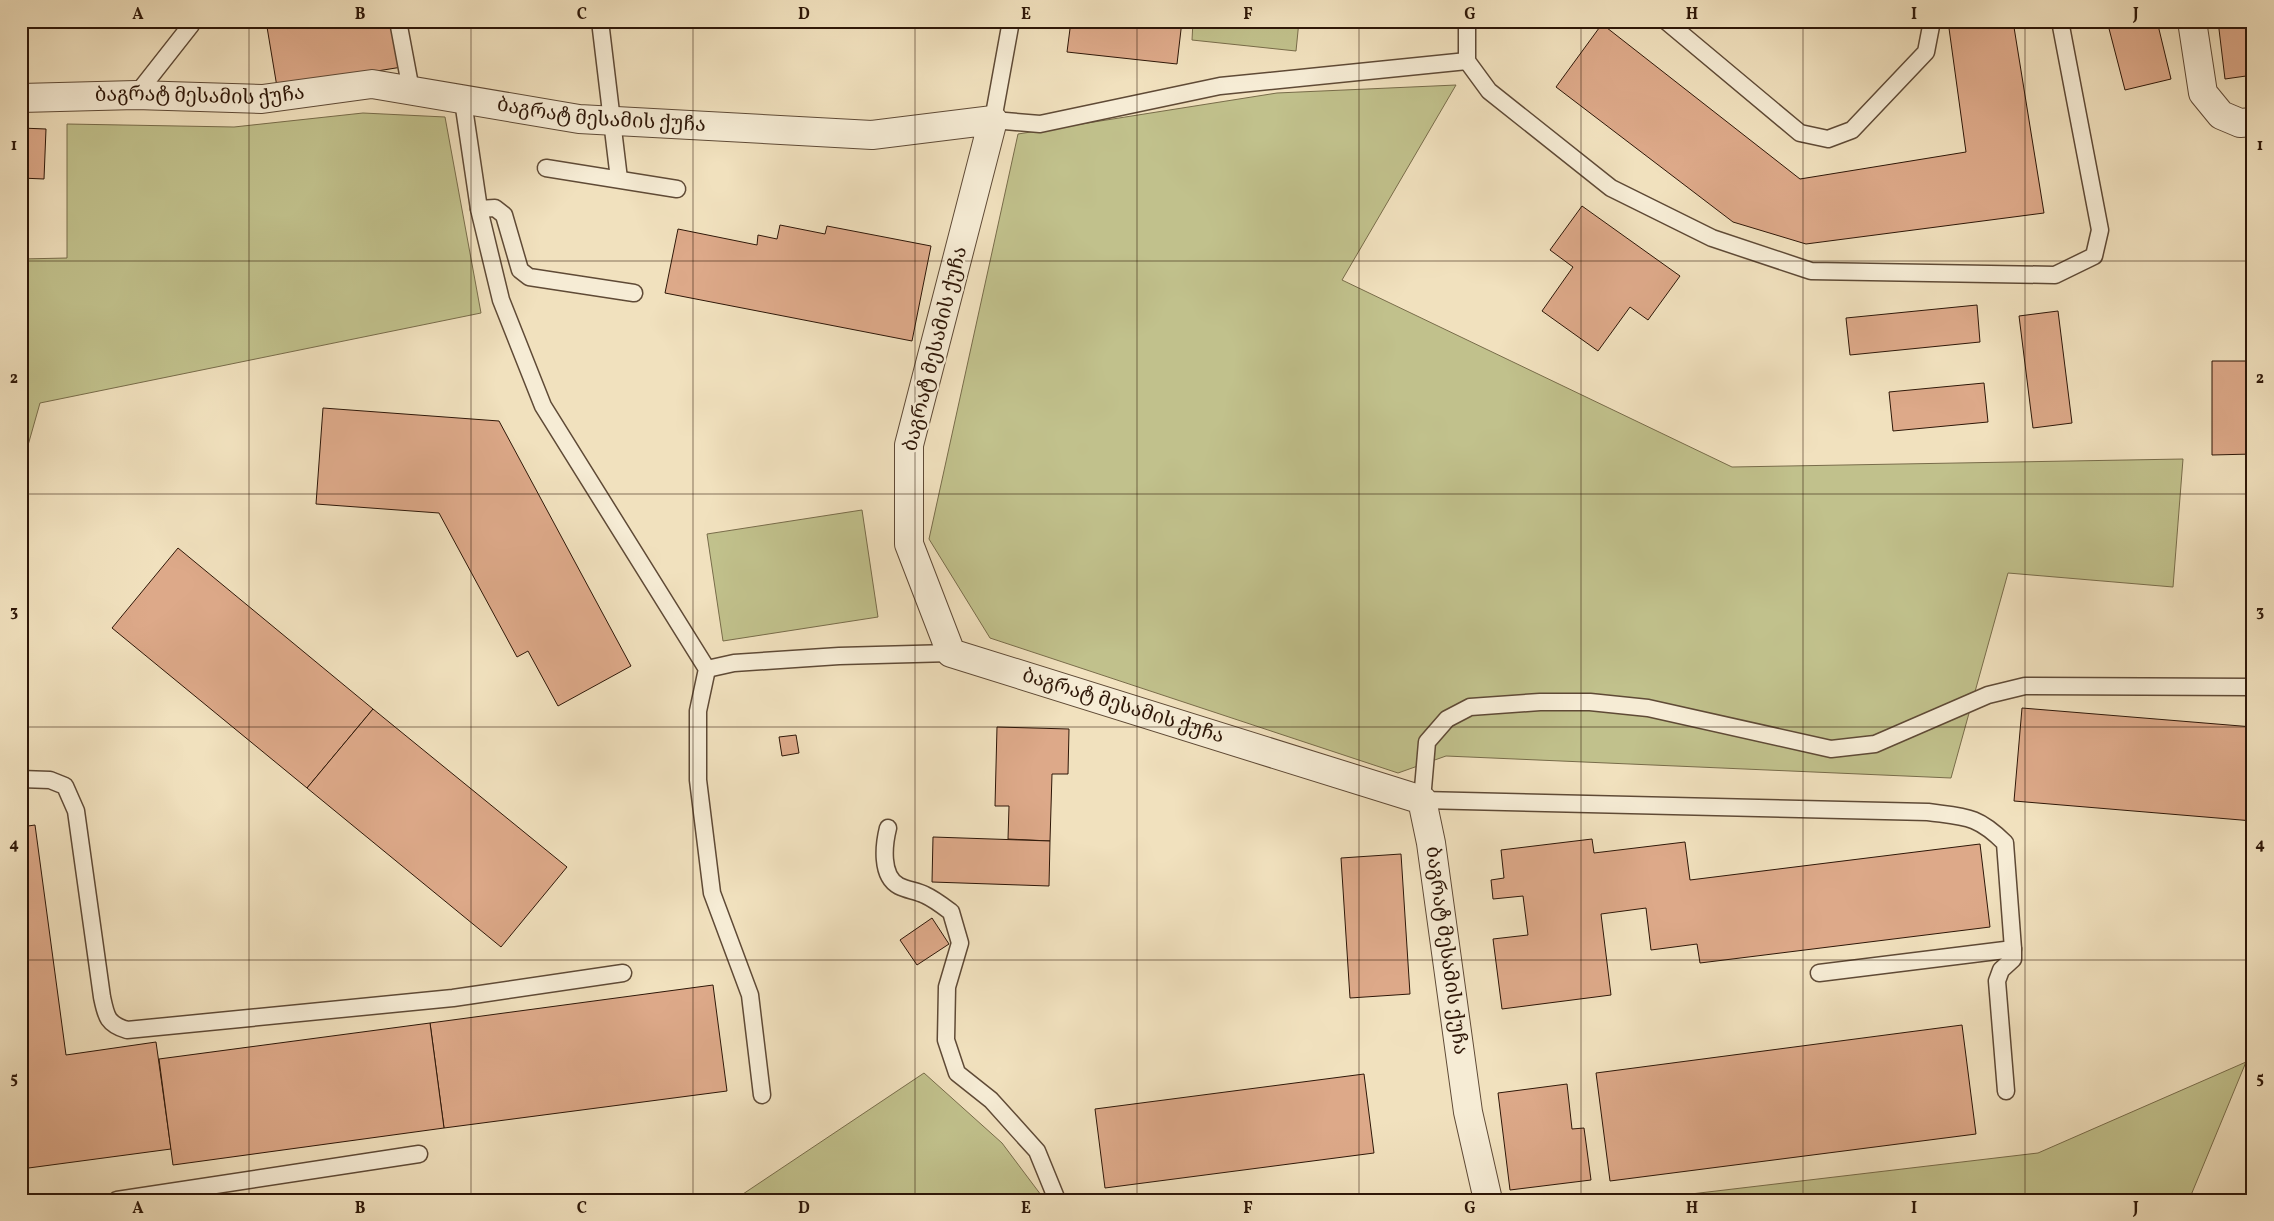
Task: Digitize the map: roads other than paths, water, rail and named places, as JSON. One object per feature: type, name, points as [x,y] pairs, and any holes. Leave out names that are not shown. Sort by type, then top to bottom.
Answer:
[{"type":"street","points":[[2192,21],[2203,93],[2221,115],[2240,123],[2253,122]]},
{"type":"street","name":"ბაგრატ მესამის ქუჩა","points":[[21,98],[136,95],[262,99],[372,84],[463,101],[579,119],[613,121],[872,135],[993,120],[909,445],[909,544],[951,653],[1422,800],[1431,843],[1468,1112],[1488,1200]]},
{"type":"lane","points":[[136,95],[192,25],[192,21]]},
{"type":"lane","points":[[398,21],[411,90]]},
{"type":"lane","points":[[600,21],[619,178]]},
{"type":"lane","points":[[1011,21],[993,120],[1040,124],[1220,86],[1467,62]]},
{"type":"lane","points":[[1470,21],[1467,27],[1467,62],[1490,91],[1611,188],[1712,238],[1811,271],[2055,275],[2094,256],[2100,230],[2060,21]]},
{"type":"lane","points":[[1666,21],[1800,133],[1828,139],[1852,130],[1926,52],[1932,21]]},
{"type":"lane","points":[[463,101],[479,209],[501,300],[543,406],[707,669],[698,711],[698,780],[712,893],[750,995],[762,1095]]},
{"type":"lane","points":[[546,168],[619,178],[678,189]]},
{"type":"lane","points":[[479,209],[495,208],[504,215],[520,270],[529,277],[634,293]]},
{"type":"lane","points":[[707,669],[734,663],[829,656],[951,653]]},
{"type":"lane","points":[[2006,1091],[1997,981],[2001,970],[2013,959],[2005,842],[1989,827],[1975,818],[1928,812],[1422,800],[1427,742],[1447,719],[1470,707],[1540,702],[1590,702],[1648,708],[1831,749],[1875,744],[1988,695],[2025,686],[2253,687]]},
{"type":"lane","points":[[21,779],[50,780],[65,786],[76,811],[102,997],[107,1018],[118,1027],[127,1030],[452,998],[623,973]]},
{"type":"lane","points":[[888,828],[884,843],[888,874],[897,885],[925,894],[952,912],[960,943],[948,987],[946,1040],[957,1073],[991,1100],[1037,1150],[1057,1200]]},
{"type":"lane","points":[[1819,973],[2013,949]]},
{"type":"lane","points":[[117,1200],[419,1154]]}]
